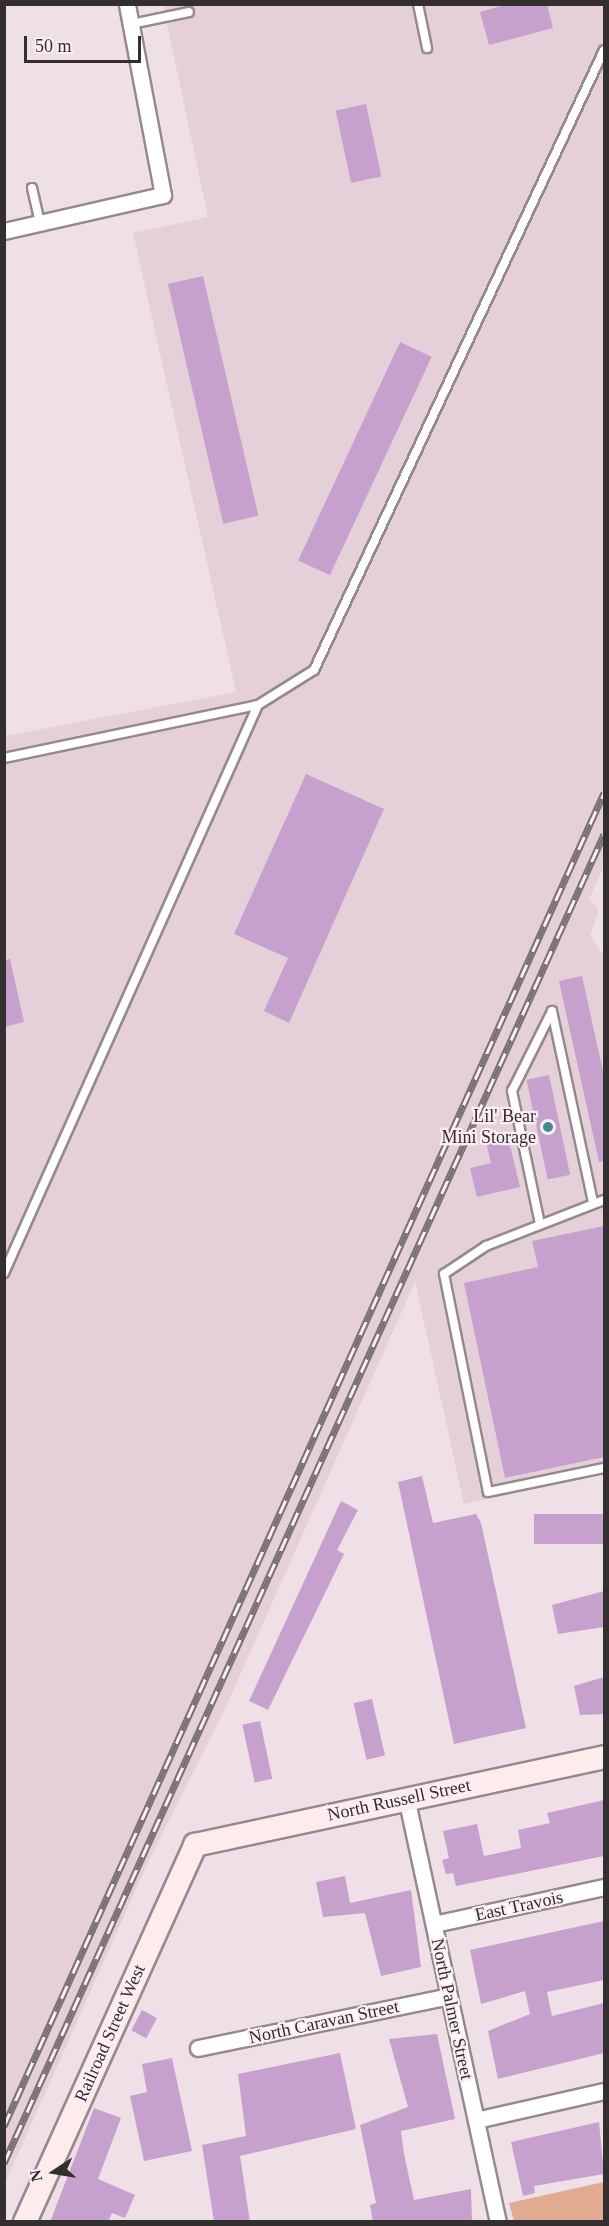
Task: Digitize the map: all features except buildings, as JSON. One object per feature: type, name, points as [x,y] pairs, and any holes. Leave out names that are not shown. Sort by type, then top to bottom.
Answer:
[{"type":"street","points":[[4,231],[163,195],[127,4]]},
{"type":"street","name":"North Russell Street","points":[[195,1845],[406,1797],[604,1757]]},
{"type":"street","name":"North Palmer Street","points":[[406,1797],[498,2222]]},
{"type":"street","name":"Railroad Street West","points":[[25,2222],[195,1845]]},
{"type":"street","name":"East Travois","points":[[434,1924],[604,1887]]},
{"type":"street","name":"North Caravan Street","points":[[198,2048],[449,1995]]},
{"type":"street","points":[[476,2120],[604,2091]]},
{"type":"lane","points":[[418,4],[427,48]]},
{"type":"lane","points":[[131,24],[189,12]]},
{"type":"lane","points":[[4,758],[258,705],[314,670],[604,50]]},
{"type":"lane","points":[[32,188],[40,224]]},
{"type":"lane","points":[[4,1273],[258,705]]},
{"type":"lane","points":[[540,1224],[512,1091],[552,1011],[593,1203]]},
{"type":"lane","points":[[604,1200],[486,1246],[444,1274],[488,1492],[604,1468]]},
{"type":"shaded area","points":[[163,5],[604,5],[604,866],[589,899],[599,909],[590,936],[604,956],[604,1474],[464,1504],[415,1282],[225,1709],[148,1862],[5,2183],[5,736],[236,692],[133,233],[208,217]]},
{"type":"shaded area","points":[[604,2182],[604,2221],[514,2221],[509,2203]]},
{"type":"railway","points":[[4,2126],[604,793]]},
{"type":"railway","points":[[4,2163],[604,834]]},
{"type":"place","name":"Lil' Bear Mini Storage","points":[[548,1127]]}]
